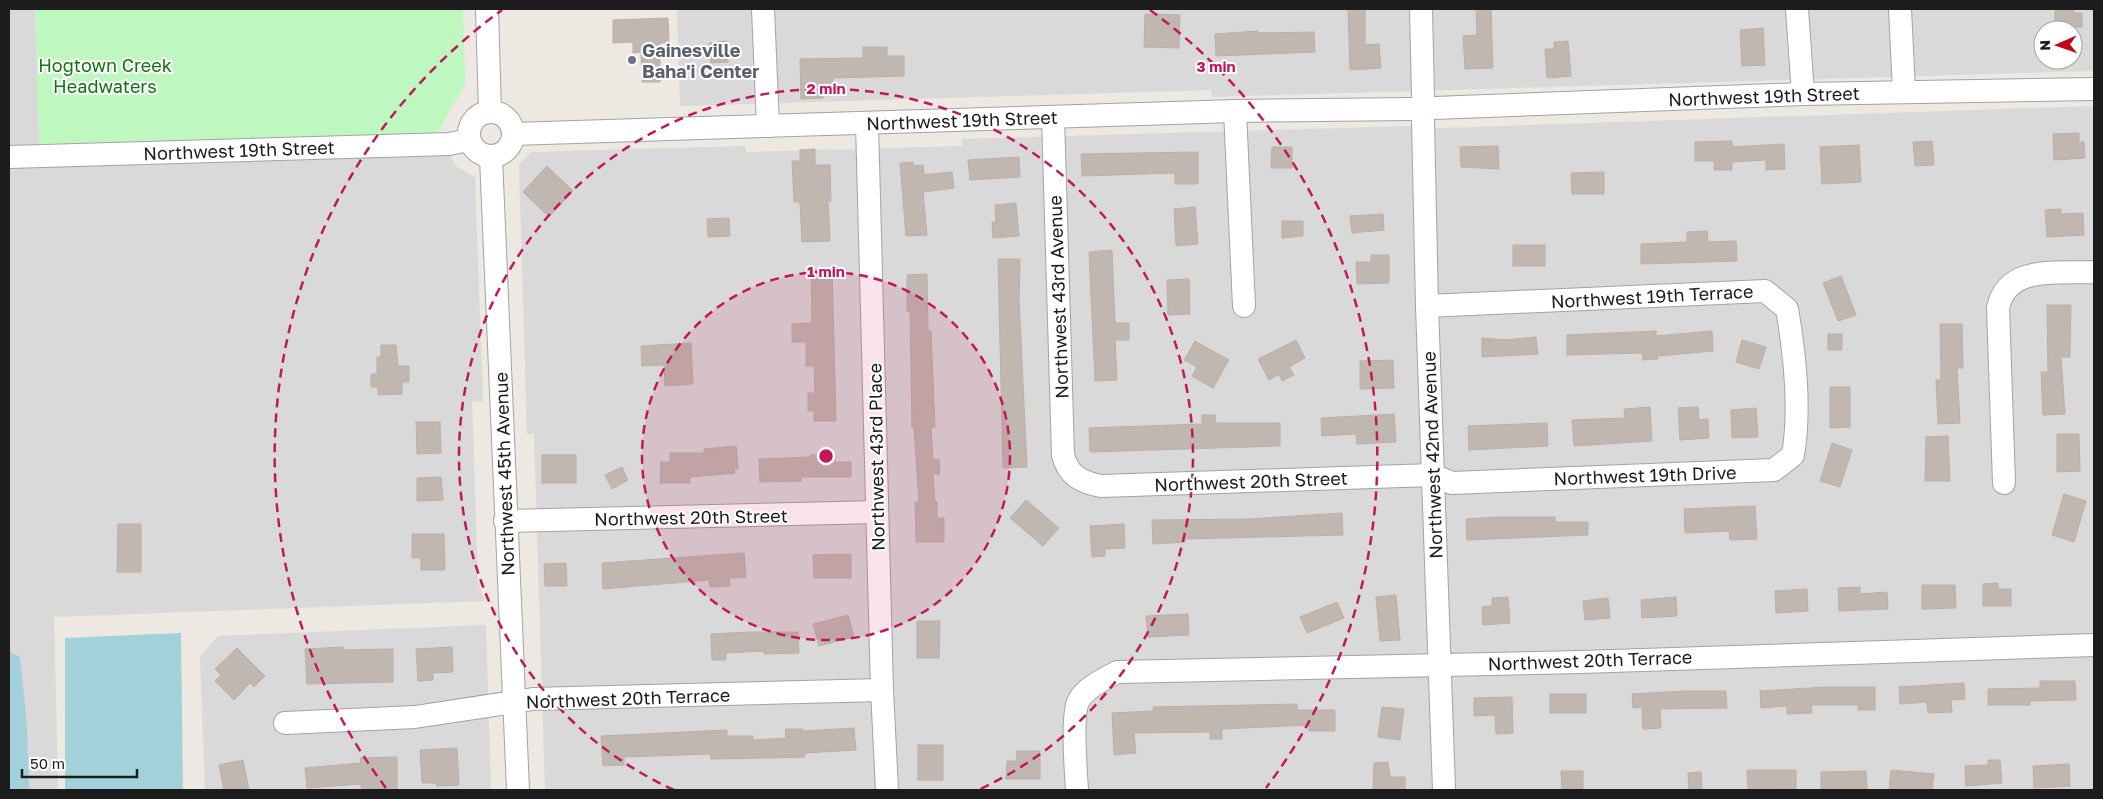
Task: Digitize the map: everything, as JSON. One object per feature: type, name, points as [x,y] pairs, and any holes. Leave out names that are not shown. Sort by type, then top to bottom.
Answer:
[{"type":"street","points":[[486,9],[490,112]]},
{"type":"street","points":[[763,9],[768,126]]},
{"type":"street","name":"Northwest 42nd Avenue","points":[[1421,9],[1427,306],[1444,790]]},
{"type":"street","points":[[1797,9],[1803,94]]},
{"type":"street","points":[[1900,9],[1904,91]]},
{"type":"street","name":"Northwest 19th Street","points":[[513,134],[1235,111],[1423,108],[1904,91],[2094,90]]},
{"type":"street","points":[[1235,111],[1244,306]]},
{"type":"street","points":[[490,112],[506,118],[513,134],[512,143],[507,150],[500,155],[491,157],[483,156],[475,151],[469,140],[470,126],[475,119],[482,114],[490,112]]},
{"type":"street","name":"Northwest 43rd Avenue","points":[[1053,117],[1062,454],[1072,475]]},
{"type":"street","name":"Northwest 43rd Place","points":[[867,123],[882,690],[887,790]]},
{"type":"street","name":"Northwest 19th Street","points":[[9,157],[437,145],[469,140]]},
{"type":"street","name":"Northwest 45th Avenue","points":[[491,157],[505,521],[518,790]]},
{"type":"street","points":[[2004,483],[1998,308],[2000,297],[2007,287],[2025,275],[2094,272]]},
{"type":"street","name":"Northwest 19th Terrace","points":[[1427,306],[1765,291],[1787,309],[1792,338],[1795,393]]},
{"type":"street","name":"Northwest 19th Drive","points":[[1432,475],[1452,482],[1774,470],[1793,455],[1796,434],[1795,393]]},
{"type":"street","name":"Northwest 20th Street","points":[[1072,475],[1085,483],[1101,486],[1432,475]]},
{"type":"street","name":"Northwest 20th Street","points":[[505,521],[877,512]]},
{"type":"street","name":"Northwest 20th Terrace","points":[[1077,790],[1074,741],[1078,700],[1090,688],[1117,672],[2094,644]]},
{"type":"street","name":"Northwest 20th Terrace","points":[[285,723],[415,717],[533,699],[882,690]]},
{"type":"shaded area","points":[[9,9],[35,9],[39,144],[437,134],[457,167],[475,177],[483,401],[472,402],[478,582],[485,601],[54,617],[58,790],[9,790]]},
{"type":"shaded area","points":[[677,9],[2094,9],[2094,71],[1212,97],[1211,90],[680,106]]},
{"type":"shaded area","points":[[2094,106],[2094,790],[545,790],[534,434],[527,434],[519,165],[531,152],[745,146],[746,152],[962,146],[962,139],[1407,126],[1441,128]]},
{"type":"shaded area","points":[[486,625],[491,790],[205,790],[200,657],[218,636]]},
{"type":"green space","name":"Hogtown Creek Headwaters","points":[[35,9],[463,9],[465,84],[437,134],[39,144]]},
{"type":"water","points":[[181,633],[183,790],[65,790],[65,638]]},
{"type":"water","points":[[9,652],[20,657],[27,724],[29,790],[9,790]]},
{"type":"building","points":[[1348,9],[1365,9],[1365,45],[1379,44],[1381,68],[1350,70]]},
{"type":"building","points":[[1476,9],[1491,9],[1493,68],[1465,69],[1463,36],[1477,35]]},
{"type":"building","points":[[2055,9],[2074,9],[2074,13],[2082,13],[2082,20],[2055,20]]},
{"type":"building","points":[[1145,14],[1180,15],[1179,48],[1144,47]]},
{"type":"building","points":[[668,18],[669,43],[660,43],[660,82],[642,82],[641,52],[633,53],[633,42],[613,43],[613,20]]},
{"type":"building","points":[[1763,28],[1765,65],[1742,66],[1740,30]]},
{"type":"building","points":[[1258,31],[1258,33],[1314,32],[1315,52],[1216,56],[1215,34]]},
{"type":"building","points":[[726,41],[728,62],[711,63],[709,43]]},
{"type":"building","points":[[1568,41],[1571,76],[1547,78],[1545,49],[1554,49],[1554,42]]},
{"type":"building","points":[[863,47],[887,47],[887,56],[904,56],[904,76],[833,78],[833,83],[823,83],[823,98],[801,99],[800,59],[863,58]]},
{"type":"building","points":[[2079,133],[2079,142],[2084,142],[2085,158],[2054,160],[2053,134]]},
{"type":"building","points":[[1732,141],[1732,147],[1784,144],[1785,169],[1766,170],[1766,160],[1732,162],[1732,170],[1714,170],[1714,161],[1695,161],[1695,142]]},
{"type":"building","points":[[1932,141],[1934,165],[1915,166],[1913,142]]},
{"type":"building","points":[[1859,145],[1861,182],[1822,184],[1820,147]]},
{"type":"building","points":[[1498,146],[1499,169],[1461,167],[1460,147]]},
{"type":"building","points":[[1272,147],[1292,147],[1292,168],[1271,168]]},
{"type":"building","points":[[815,149],[815,165],[830,165],[831,201],[828,201],[830,241],[802,242],[800,202],[794,202],[792,161],[800,161],[800,150]]},
{"type":"building","points":[[1198,152],[1198,184],[1175,184],[1175,173],[1082,176],[1081,154]]},
{"type":"building","points":[[1019,157],[1020,177],[970,180],[968,160]]},
{"type":"building","points":[[913,162],[913,166],[923,165],[924,175],[952,172],[954,188],[923,192],[927,235],[906,236],[900,163]]},
{"type":"building","points":[[547,166],[573,191],[549,217],[523,192]]},
{"type":"building","points":[[1604,172],[1604,194],[1572,194],[1571,173]]},
{"type":"building","points":[[1016,203],[1019,236],[993,238],[992,222],[996,222],[995,205]]},
{"type":"building","points":[[1195,207],[1198,244],[1176,246],[1174,209]]},
{"type":"building","points":[[2061,209],[2061,214],[2083,213],[2084,235],[2047,237],[2045,210]]},
{"type":"building","points":[[1383,214],[1384,230],[1352,233],[1350,216]]},
{"type":"building","points":[[729,218],[730,236],[708,237],[707,219]]},
{"type":"building","points":[[1282,221],[1303,221],[1303,236],[1282,238]]},
{"type":"building","points":[[1707,231],[1708,242],[1736,241],[1737,261],[1641,264],[1641,244],[1687,242],[1687,232]]},
{"type":"building","points":[[1513,245],[1545,245],[1545,266],[1513,266]]},
{"type":"building","points":[[1112,250],[1115,323],[1129,323],[1129,340],[1115,340],[1117,380],[1095,381],[1089,252]]},
{"type":"building","points":[[1371,255],[1389,255],[1389,283],[1357,284],[1356,262],[1371,262]]},
{"type":"building","points":[[998,259],[1020,259],[1019,299],[1027,467],[1003,468]]},
{"type":"building","points":[[832,269],[836,421],[814,421],[814,411],[808,411],[808,393],[815,393],[814,366],[806,366],[806,342],[792,342],[792,324],[812,323],[811,270]]},
{"type":"building","points":[[927,274],[928,331],[931,331],[935,427],[931,427],[933,460],[939,459],[940,474],[933,474],[937,518],[944,518],[944,542],[916,542],[915,502],[919,502],[914,427],[912,428],[910,311],[907,311],[907,275]]},
{"type":"building","points":[[1841,276],[1856,315],[1838,321],[1823,283]]},
{"type":"building","points":[[1189,279],[1190,314],[1168,315],[1167,280]]},
{"type":"building","points":[[2047,305],[2071,305],[2070,357],[2061,357],[2065,414],[2043,415],[2041,372],[2048,372]]},
{"type":"building","points":[[1940,324],[1962,324],[1963,368],[1957,368],[1960,423],[1938,424],[1936,380],[1941,380]]},
{"type":"building","points":[[1656,331],[1656,336],[1712,331],[1713,351],[1657,356],[1658,359],[1643,360],[1642,353],[1567,355],[1567,335]]},
{"type":"building","points":[[1828,334],[1842,334],[1842,350],[1828,350]]},
{"type":"building","points":[[1536,337],[1538,354],[1482,357],[1482,338],[1505,340]]},
{"type":"building","points":[[1296,340],[1305,358],[1289,367],[1294,375],[1282,381],[1279,374],[1269,380],[1258,359]]},
{"type":"building","points":[[1742,340],[1766,347],[1759,369],[1736,362]]},
{"type":"building","points":[[1195,341],[1229,360],[1213,388],[1192,376],[1197,367],[1184,360]]},
{"type":"building","points":[[691,343],[693,384],[665,386],[664,365],[642,366],[641,346]]},
{"type":"building","points":[[381,345],[396,345],[398,366],[409,366],[409,382],[402,382],[402,394],[378,395],[378,387],[371,387],[371,374],[377,374],[377,357],[381,357]]},
{"type":"building","points":[[1393,360],[1394,388],[1360,389],[1360,361]]},
{"type":"building","points":[[1830,387],[1850,387],[1850,427],[1830,428]]},
{"type":"building","points":[[1650,407],[1652,441],[1574,446],[1572,420],[1625,418],[1624,409]]},
{"type":"building","points":[[1698,407],[1699,420],[1708,419],[1709,438],[1680,440],[1678,408]]},
{"type":"building","points":[[1756,408],[1758,437],[1732,438],[1731,410]]},
{"type":"building","points":[[1394,414],[1396,442],[1357,444],[1356,434],[1322,436],[1321,418]]},
{"type":"building","points":[[1202,415],[1215,415],[1216,423],[1280,423],[1280,446],[1090,452],[1089,428],[1202,424]]},
{"type":"building","points":[[416,422],[440,422],[441,453],[417,454]]},
{"type":"building","points":[[1547,423],[1548,446],[1469,450],[1468,426]]},
{"type":"building","points":[[2057,434],[2079,434],[2080,471],[2057,472]]},
{"type":"building","points":[[1948,436],[1950,481],[1925,481],[1926,437]]},
{"type":"building","points":[[1832,443],[1852,450],[1840,487],[1820,481]]},
{"type":"building","points":[[736,446],[738,469],[734,469],[735,473],[690,477],[690,483],[660,483],[661,462],[670,462],[670,453],[704,453],[704,449]]},
{"type":"building","points":[[542,455],[576,455],[576,483],[542,483]]},
{"type":"building","points":[[810,455],[835,455],[835,462],[851,462],[851,477],[801,477],[801,481],[760,482],[759,459],[810,457]]},
{"type":"building","points":[[622,467],[628,480],[612,489],[605,475]]},
{"type":"building","points":[[441,477],[443,500],[417,501],[417,478]]},
{"type":"building","points":[[2064,494],[2086,501],[2074,542],[2052,535]]},
{"type":"building","points":[[1026,500],[1059,528],[1043,546],[1010,518]]},
{"type":"building","points":[[1755,506],[1757,539],[1730,540],[1729,531],[1685,533],[1684,509]]},
{"type":"building","points":[[1342,513],[1343,535],[1185,539],[1185,542],[1153,544],[1152,520],[1249,519]]},
{"type":"building","points":[[1555,517],[1555,522],[1588,522],[1588,535],[1467,540],[1466,519]]},
{"type":"building","points":[[118,524],[141,524],[141,572],[117,572]]},
{"type":"building","points":[[1124,524],[1125,548],[1105,549],[1105,556],[1092,557],[1090,526]]},
{"type":"building","points":[[412,534],[444,534],[445,570],[421,570],[421,558],[412,558]]},
{"type":"building","points":[[744,553],[746,577],[729,578],[730,586],[710,587],[709,580],[603,589],[602,563]]},
{"type":"building","points":[[851,554],[851,578],[814,578],[813,555]]},
{"type":"building","points":[[566,563],[567,586],[545,586],[544,564]]},
{"type":"building","points":[[1998,583],[1998,589],[2011,589],[2011,606],[1983,606],[1983,584]]},
{"type":"building","points":[[1922,585],[1955,585],[1956,608],[1922,609]]},
{"type":"building","points":[[1860,587],[1860,594],[1887,592],[1888,609],[1839,611],[1838,588]]},
{"type":"building","points":[[1807,589],[1808,611],[1776,613],[1775,591]]},
{"type":"building","points":[[1396,595],[1400,640],[1380,641],[1376,597]]},
{"type":"building","points":[[1508,597],[1510,623],[1483,625],[1482,607],[1492,606],[1492,598]]},
{"type":"building","points":[[1676,597],[1677,616],[1642,618],[1641,600]]},
{"type":"building","points":[[1608,598],[1610,618],[1585,620],[1583,601]]},
{"type":"building","points":[[1337,602],[1344,618],[1307,633],[1300,617]]},
{"type":"building","points":[[1188,614],[1189,635],[1148,637],[1146,616]]},
{"type":"building","points":[[848,615],[854,637],[819,646],[813,624]]},
{"type":"building","points":[[917,621],[940,621],[939,658],[917,658]]},
{"type":"building","points":[[798,632],[799,653],[764,654],[764,651],[726,653],[726,660],[712,660],[711,634]]},
{"type":"building","points":[[343,647],[343,650],[393,649],[393,682],[307,684],[305,649]]},
{"type":"building","points":[[452,647],[453,672],[433,673],[433,680],[418,681],[416,649]]},
{"type":"building","points":[[237,648],[265,676],[254,687],[250,683],[234,700],[215,681],[221,675],[215,669]]},
{"type":"building","points":[[2040,681],[2075,681],[2076,700],[2030,701],[2030,705],[1988,705],[1988,689],[2040,688]]},
{"type":"building","points":[[1964,683],[1965,699],[1951,700],[1952,712],[1928,713],[1927,702],[1900,704],[1899,687]]},
{"type":"building","points":[[1826,687],[1875,687],[1875,710],[1858,710],[1858,705],[1811,705],[1812,713],[1787,714],[1787,706],[1761,708],[1760,691]]},
{"type":"building","points":[[1726,691],[1727,708],[1660,709],[1661,728],[1643,729],[1642,707],[1633,708],[1632,694]]},
{"type":"building","points":[[1550,694],[1586,694],[1586,713],[1550,713]]},
{"type":"building","points":[[1512,697],[1513,733],[1496,734],[1495,715],[1474,716],[1474,698]]},
{"type":"building","points":[[1297,704],[1297,710],[1335,710],[1335,731],[1309,731],[1309,725],[1222,729],[1222,739],[1210,739],[1210,732],[1134,733],[1136,753],[1114,755],[1112,713],[1153,711],[1153,707]]},
{"type":"building","points":[[1382,707],[1404,709],[1400,740],[1378,737]]},
{"type":"building","points":[[854,728],[856,750],[805,753],[805,757],[711,759],[710,754],[624,757],[624,765],[603,766],[601,736],[727,730],[727,736],[753,736],[753,740],[786,738],[785,729],[803,729],[803,731]]},
{"type":"building","points":[[918,745],[943,745],[943,780],[918,780]]},
{"type":"building","points":[[457,748],[459,785],[437,786],[436,783],[422,783],[420,750]]},
{"type":"building","points":[[1017,751],[1040,751],[1040,779],[1006,779],[1007,761],[1016,761]]},
{"type":"building","points":[[397,757],[397,790],[361,788],[361,784],[307,788],[305,768],[361,763],[360,758]]},
{"type":"building","points":[[243,760],[249,790],[224,790],[219,765]]},
{"type":"building","points":[[1988,760],[2000,760],[2002,783],[1966,786],[1965,766],[1988,765]]},
{"type":"building","points":[[1388,762],[1390,777],[1405,777],[1405,790],[1373,790],[1374,763]]},
{"type":"building","points":[[2069,764],[2070,786],[2034,788],[2033,766]]},
{"type":"building","points":[[1747,770],[1796,770],[1796,789],[1748,790]]},
{"type":"building","points":[[1891,770],[1934,774],[1932,790],[1889,790]]},
{"type":"building","points":[[1561,771],[1583,771],[1583,790],[1562,790]]},
{"type":"building","points":[[1866,771],[1867,790],[1821,790],[1821,772]]},
{"type":"building","points":[[1701,772],[1702,790],[1689,790],[1688,773]]},
{"type":"place","name":"Gainesville Baha'i Center","points":[[632,60]]}]
